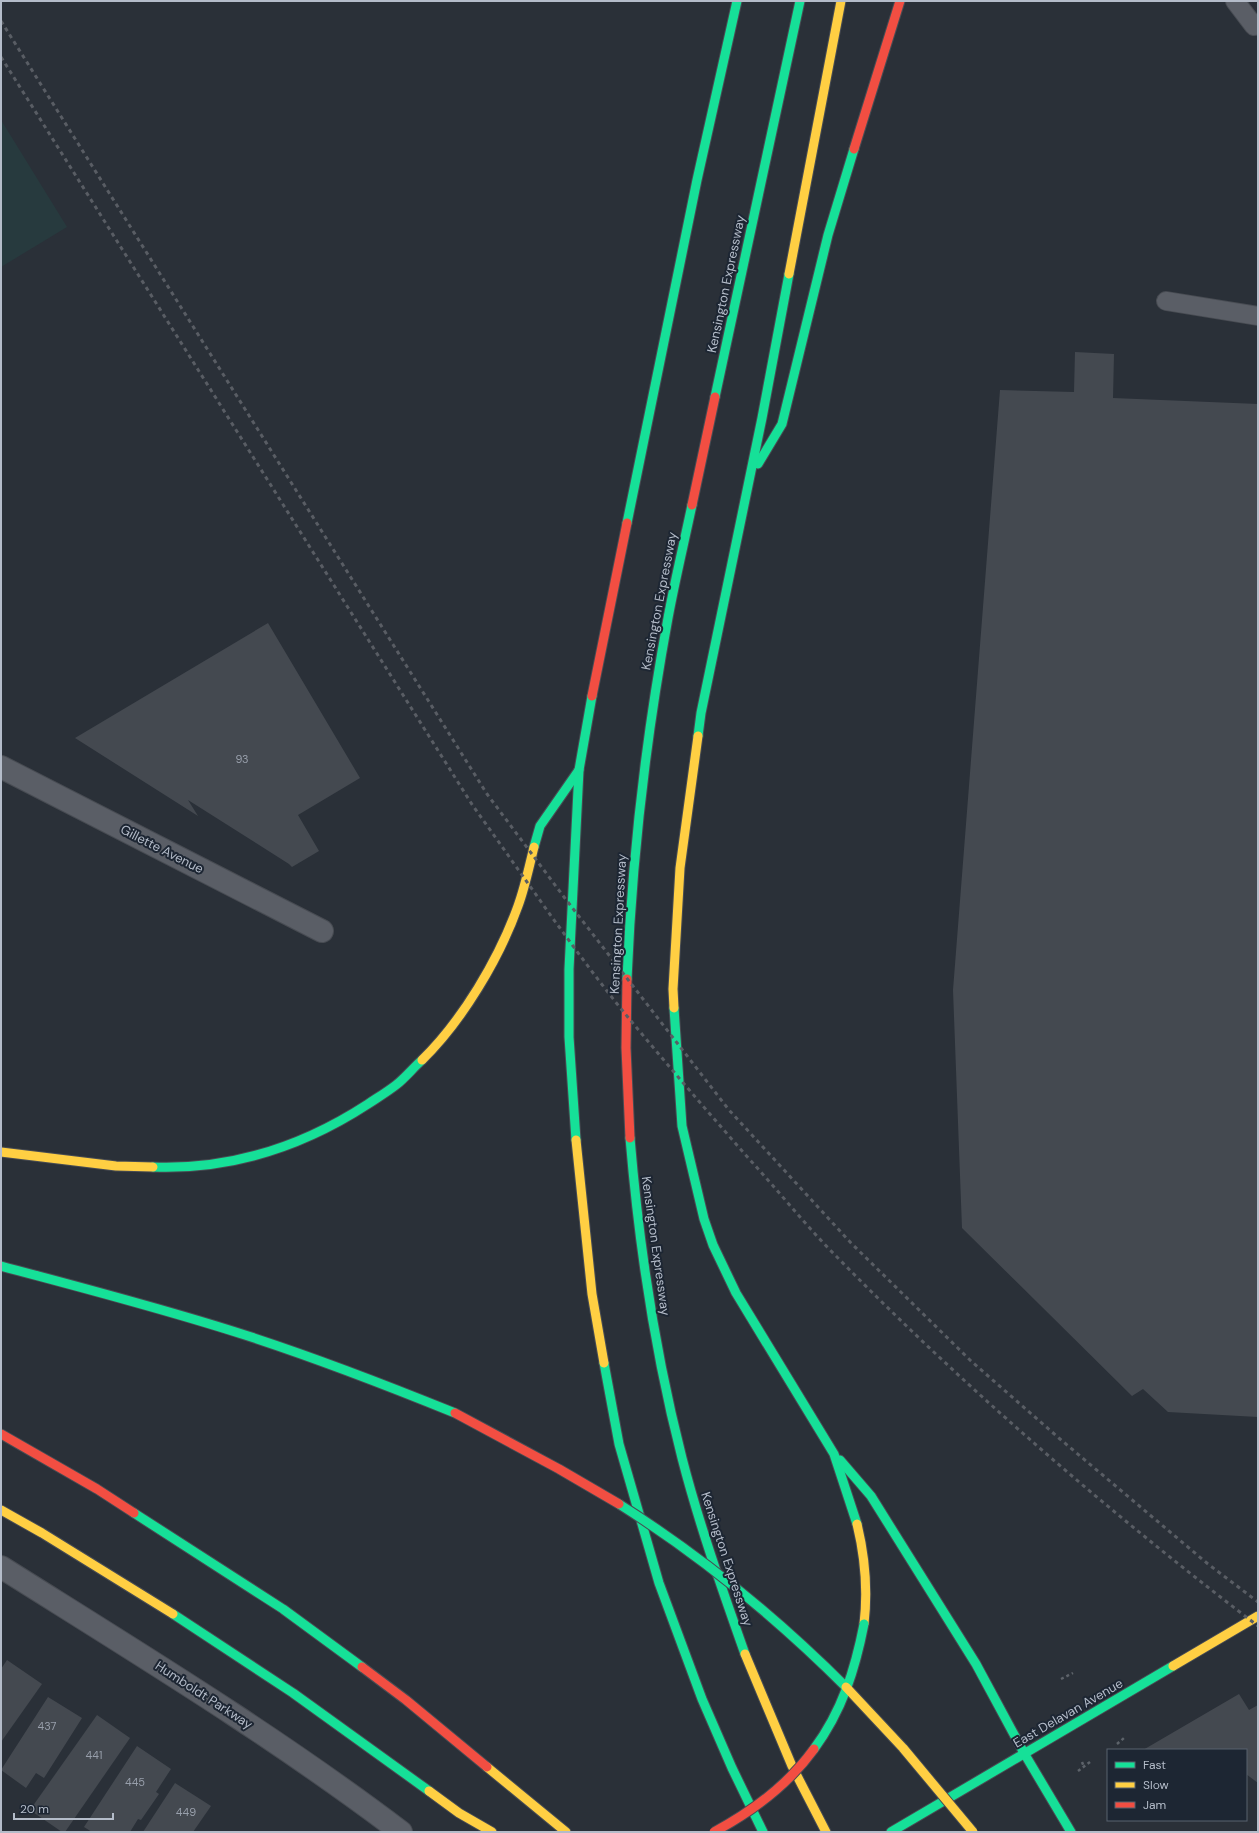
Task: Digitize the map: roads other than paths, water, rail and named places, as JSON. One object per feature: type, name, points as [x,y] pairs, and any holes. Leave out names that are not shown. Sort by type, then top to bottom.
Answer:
[{"type":"main road","points":[[736,1],[697,180],[599,658],[579,770],[569,969],[570,1038],[584,1231],[592,1294],[620,1444],[659,1583],[702,1699],[732,1768],[763,1832]]},
{"type":"main road","name":"Kensington Expressway","points":[[800,1],[668,617],[658,677],[639,809],[629,924],[626,1048],[633,1170],[650,1302],[669,1399],[688,1481],[729,1612],[741,1644],[769,1713],[814,1810],[826,1832]]},
{"type":"main road","points":[[841,1],[749,481],[701,714],[680,868],[673,988],[682,1126],[704,1219],[719,1257],[736,1293],[834,1454],[871,1496],[976,1664],[1024,1753],[1071,1832]]},
{"type":"main road","points":[[749,481],[782,424],[828,235],[900,1]]},
{"type":"main road","points":[[1,1152],[116,1166],[176,1168],[236,1161],[292,1145],[348,1118],[395,1086],[437,1045],[472,998],[501,945],[518,906],[540,826],[579,770]]},
{"type":"main road","points":[[1,1266],[140,1304],[246,1336],[340,1368],[455,1413],[519,1446],[609,1498],[703,1562],[792,1635],[869,1709],[941,1790],[973,1832]]},
{"type":"main road","points":[[1,1434],[97,1489],[283,1609],[418,1710],[566,1832]]},
{"type":"main road","points":[[714,1832],[759,1806],[786,1783],[809,1757],[829,1728],[844,1697],[856,1665],[866,1608],[864,1553],[857,1524],[834,1454]]},
{"type":"main road","points":[[1,1510],[42,1533],[203,1632],[294,1693],[458,1813],[492,1832]]},
{"type":"main road","name":"East Delavan Avenue","points":[[891,1832],[1258,1616]]},
{"type":"street","name":"Gillette Avenue","points":[[1,767],[322,931]]},
{"type":"street","name":"Humboldt Parkway","points":[[1,1567],[217,1703],[354,1796],[400,1832]]},
{"type":"lane","points":[[1235,1],[1254,26],[1258,23]]},
{"type":"lane","points":[[1166,301],[1258,316]]},
{"type":"railway","points":[[1,21],[487,794],[564,897],[729,1110],[851,1243],[971,1361],[1060,1439],[1208,1564],[1258,1602]]},
{"type":"railway","points":[[1,57],[473,806],[564,934],[622,1010],[810,1228],[886,1306],[988,1402],[1094,1495],[1258,1626]]}]
